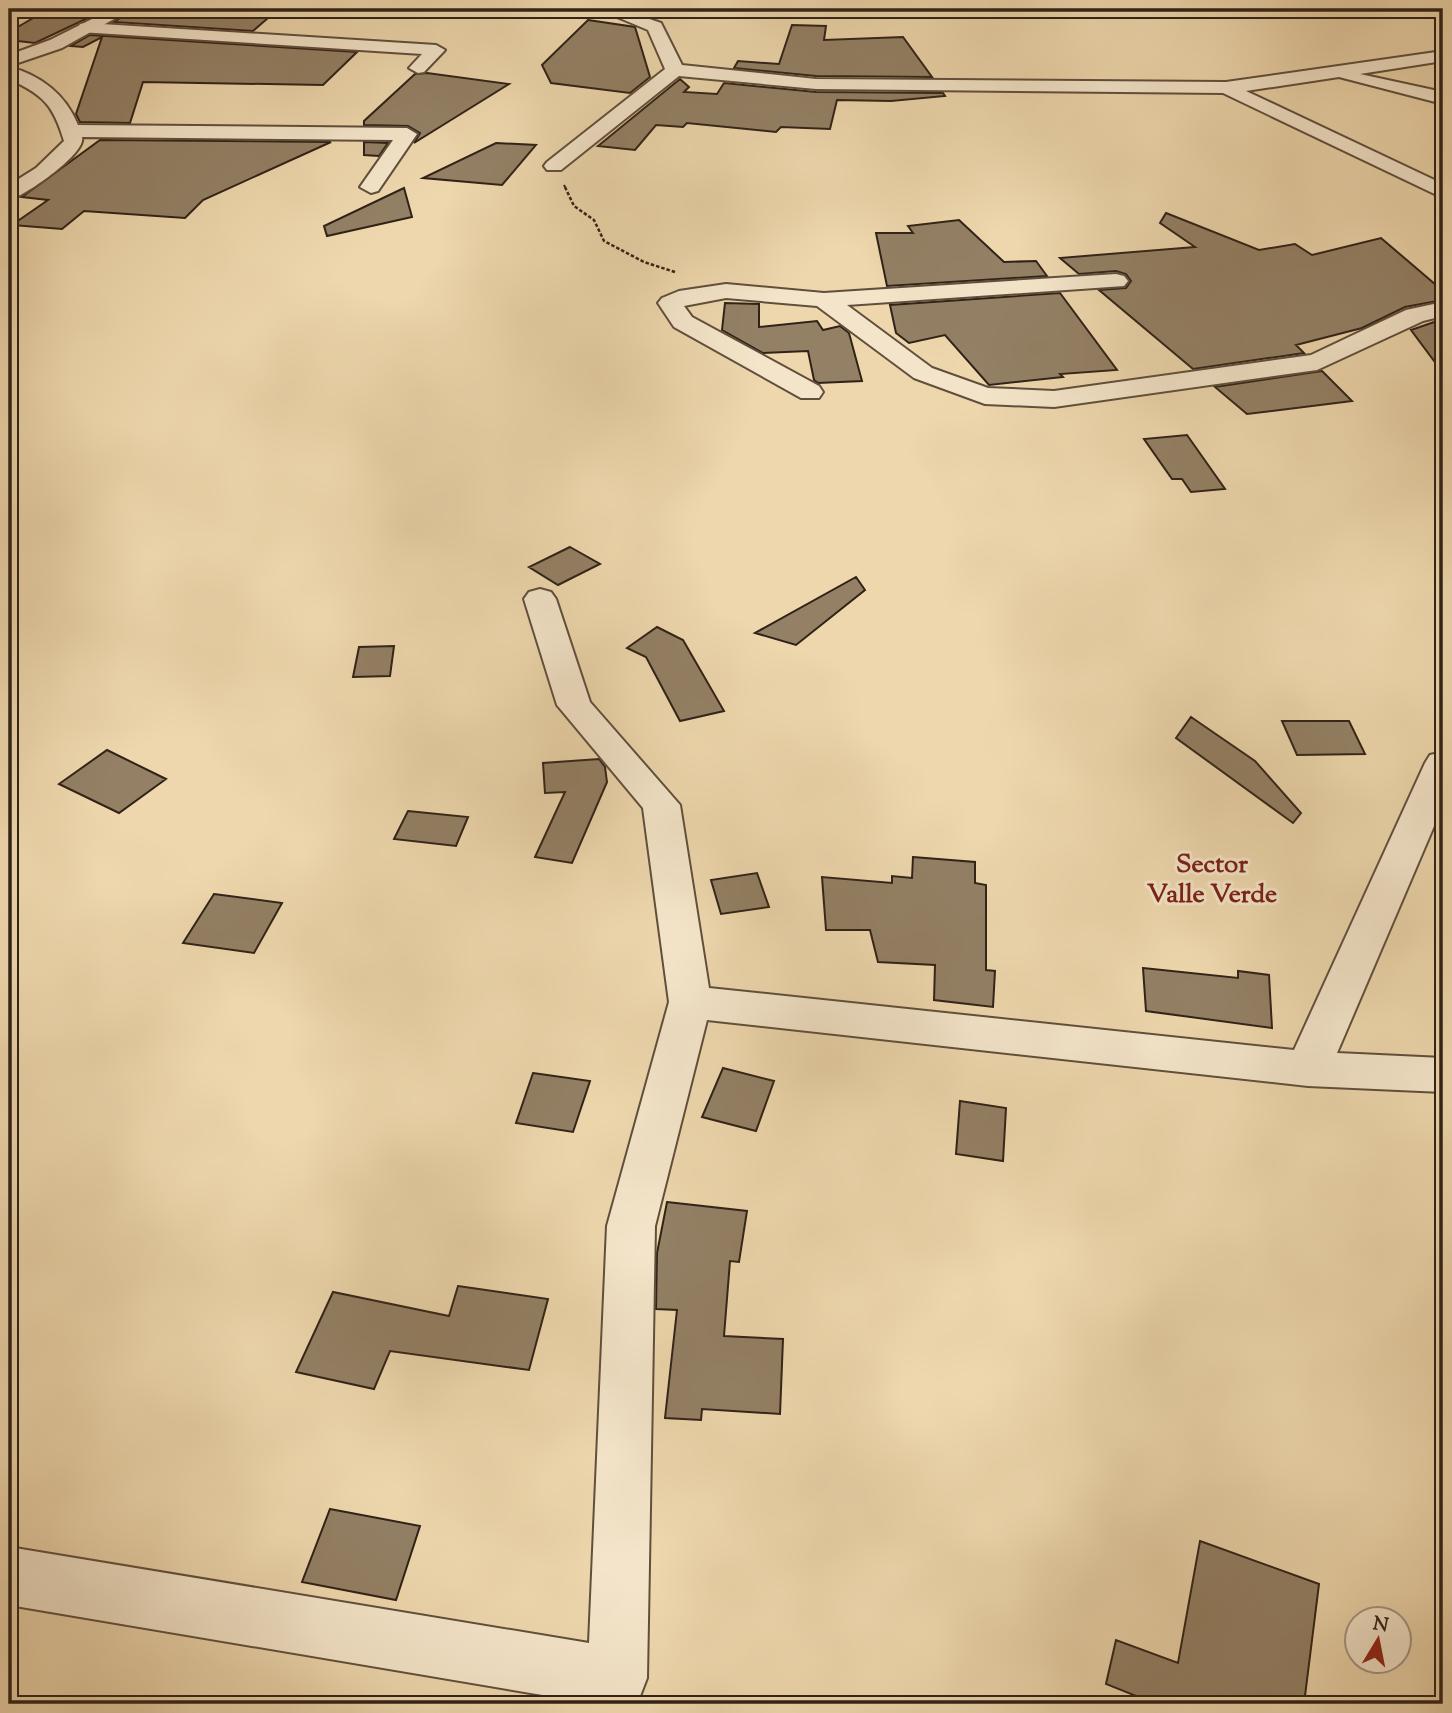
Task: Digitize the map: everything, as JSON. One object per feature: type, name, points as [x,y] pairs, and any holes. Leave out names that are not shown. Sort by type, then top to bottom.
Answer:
[{"type":"street","points":[[14,56],[86,28],[124,9]]},
{"type":"street","points":[[606,9],[655,27],[675,70]]},
{"type":"street","points":[[86,28],[436,50],[418,68]]},
{"type":"street","points":[[554,166],[675,70],[816,84],[1226,88],[1443,56]]},
{"type":"street","points":[[9,72],[38,86],[63,106],[74,142],[43,172],[9,194]]},
{"type":"street","points":[[1328,72],[1443,98]]},
{"type":"street","points":[[1226,88],[1443,192]]},
{"type":"street","points":[[71,131],[407,134],[371,187]]},
{"type":"street","points":[[810,393],[683,322],[670,303],[685,296],[714,292],[771,293],[824,300],[918,291],[985,292],[1116,281]]},
{"type":"street","points":[[824,300],[923,373],[985,396],[1054,399],[1317,362],[1415,315],[1443,309]]},
{"type":"street","points":[[9,1576],[612,1691],[631,1226],[690,1002],[661,805],[574,705],[540,599]]},
{"type":"street","points":[[1308,1069],[1443,763]]},
{"type":"street","points":[[690,1002],[1308,1069],[1443,1075]]},
{"type":"path","points":[[554,166],[574,206],[594,220],[604,241],[644,262],[677,272]]},
{"type":"building","points":[[49,9],[107,9],[35,43],[9,40],[9,32]]},
{"type":"building","points":[[134,9],[195,9],[268,18],[253,31],[114,22]]},
{"type":"building","points":[[588,20],[635,27],[650,77],[630,93],[551,83],[542,65]]},
{"type":"building","points":[[792,25],[826,26],[824,40],[903,37],[932,77],[816,76],[734,68],[738,61],[779,64]]},
{"type":"building","points":[[90,35],[357,52],[323,85],[143,82],[130,123],[80,122],[76,114],[102,37],[83,47],[71,46]]},
{"type":"building","points":[[427,73],[509,84],[414,143],[420,133],[408,126],[364,125],[364,121],[415,74]]},
{"type":"building","points":[[680,79],[689,87],[684,92],[717,94],[724,83],[816,92],[943,93],[945,96],[891,101],[837,100],[830,129],[781,127],[776,132],[687,123],[683,127],[656,125],[635,150],[598,146]]},
{"type":"building","points":[[100,140],[331,142],[203,200],[185,218],[84,211],[62,229],[12,225],[48,200],[22,197]]},
{"type":"building","points":[[364,142],[388,143],[379,156],[364,155]]},
{"type":"building","points":[[496,143],[536,145],[502,185],[423,178]]},
{"type":"building","points":[[404,188],[412,217],[327,236],[324,226]]},
{"type":"building","points":[[1166,213],[1259,250],[1295,244],[1312,255],[1381,238],[1443,291],[1443,300],[1405,307],[1362,328],[1296,345],[1304,353],[1193,369],[1099,290],[1126,288],[1131,281],[1126,274],[1116,271],[1079,274],[1060,258],[1195,247],[1160,223]]},
{"type":"building","points":[[959,220],[1004,262],[1036,261],[1047,276],[887,286],[876,233],[913,233],[908,226]]},
{"type":"building","points":[[1060,293],[1117,370],[1060,374],[1063,377],[989,385],[945,335],[909,343],[896,333],[890,305]]},
{"type":"building","points":[[725,303],[759,304],[759,327],[817,321],[823,330],[840,326],[849,333],[862,381],[818,383],[814,380],[808,351],[763,353],[722,330]]},
{"type":"building","points":[[1443,319],[1443,373],[1411,330]]},
{"type":"building","points":[[1322,371],[1352,401],[1247,414],[1215,387]]},
{"type":"building","points":[[1187,435],[1225,489],[1191,492],[1182,479],[1172,479],[1144,439]]},
{"type":"building","points":[[570,547],[600,564],[558,585],[529,567]]},
{"type":"building","points":[[856,577],[865,590],[796,645],[755,633]]},
{"type":"building","points":[[657,627],[683,640],[724,711],[680,721],[646,657],[627,648]]},
{"type":"building","points":[[394,646],[390,676],[353,677],[359,647]]},
{"type":"building","points":[[1191,717],[1255,761],[1301,813],[1293,823],[1176,738]]},
{"type":"building","points":[[1282,721],[1349,721],[1365,754],[1297,755]]},
{"type":"building","points":[[107,750],[166,779],[119,813],[59,784]]},
{"type":"building","points":[[599,759],[605,767],[607,782],[572,863],[535,857],[565,792],[545,793],[543,763]]},
{"type":"building","points":[[408,811],[468,817],[456,846],[394,839]]},
{"type":"building","points":[[913,857],[975,862],[975,883],[986,885],[986,970],[995,971],[993,1007],[934,1000],[935,965],[878,962],[870,930],[826,930],[822,877],[892,883],[892,876],[912,878]]},
{"type":"building","points":[[757,873],[769,907],[721,914],[711,880]]},
{"type":"building","points":[[214,894],[282,903],[254,953],[183,943]]},
{"type":"building","points":[[1143,968],[1238,978],[1238,971],[1269,975],[1272,1028],[1146,1011]]},
{"type":"building","points":[[723,1068],[774,1081],[756,1131],[702,1117]]},
{"type":"building","points":[[533,1073],[590,1081],[573,1132],[516,1123]]},
{"type":"building","points":[[960,1101],[1006,1108],[1003,1161],[956,1154]]},
{"type":"building","points":[[667,1202],[747,1211],[739,1262],[730,1261],[724,1336],[783,1339],[780,1414],[702,1409],[701,1420],[665,1418],[677,1310],[656,1309],[657,1253]]},
{"type":"building","points":[[458,1286],[548,1299],[529,1370],[390,1351],[374,1389],[296,1372],[333,1292],[449,1316]]},
{"type":"building","points":[[330,1509],[420,1526],[396,1600],[302,1582]]},
{"type":"building","points":[[1200,1541],[1319,1584],[1304,1704],[1156,1704],[1106,1684],[1116,1640],[1178,1663]]},
{"type":"district","name":"Sector Valle Verde","points":[[1212,880]]}]
